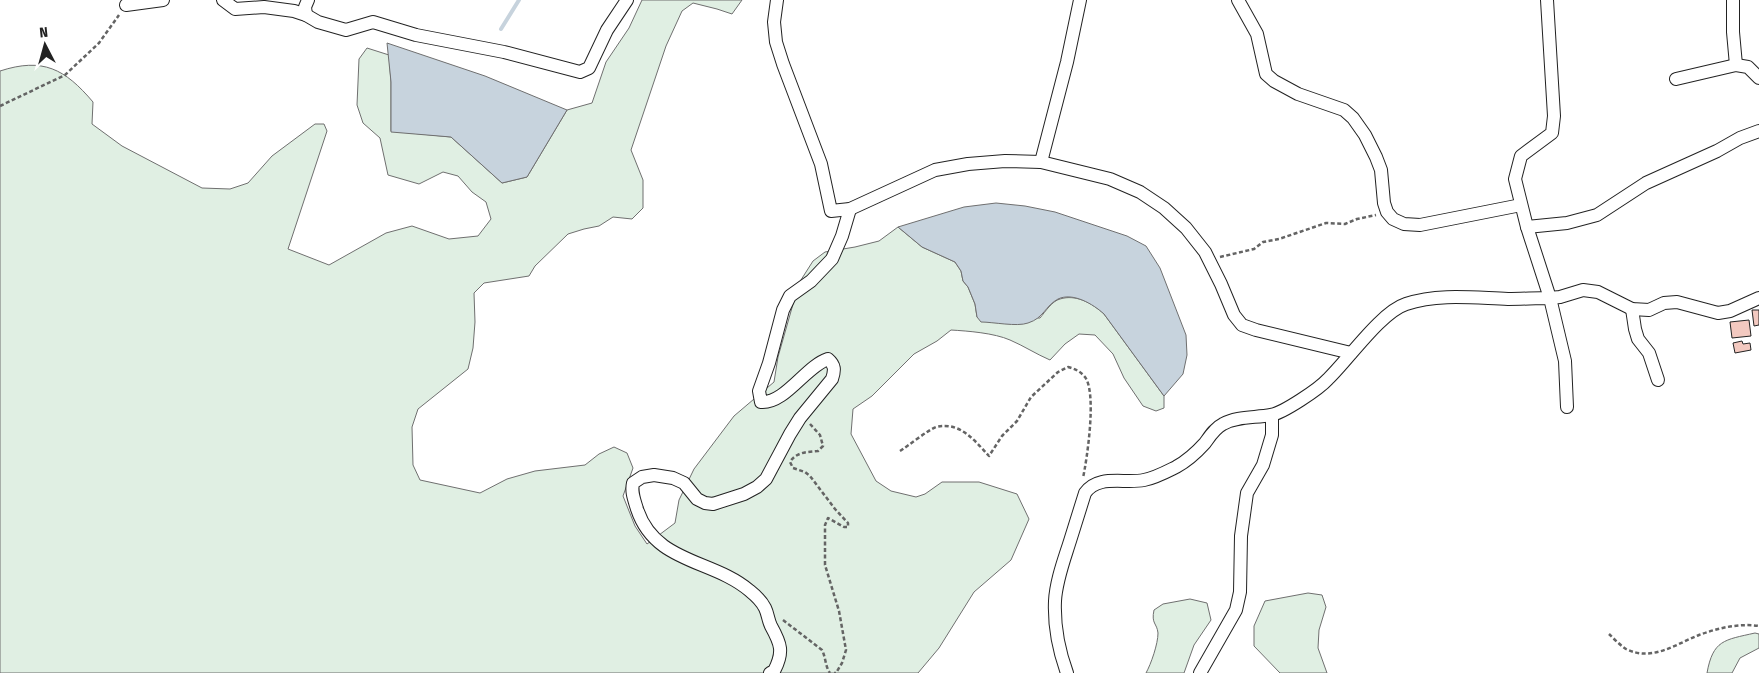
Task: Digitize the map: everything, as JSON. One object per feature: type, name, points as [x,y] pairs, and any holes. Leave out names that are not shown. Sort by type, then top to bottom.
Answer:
[{"type":"street","points":[[126,4],[163,0]]},
{"type":"street","points":[[223,0],[234,9],[264,7],[294,11],[318,22],[346,30],[373,22],[416,35],[504,52],[580,72],[589,68],[607,30],[627,0]]},
{"type":"street","points":[[306,15],[308,0]]},
{"type":"street","points":[[778,0],[774,22],[776,42],[782,64],[821,164],[831,211],[850,209],[935,170],[968,164],[1005,161],[1041,162],[1110,179],[1140,192],[1164,208],[1186,228],[1209,260],[1234,315],[1242,325],[1351,353]]},
{"type":"street","points":[[1041,162],[1067,62],[1080,0]]},
{"type":"street","points":[[1238,0],[1257,34],[1266,74],[1274,81],[1298,94],[1344,110],[1353,118],[1365,135],[1376,157],[1381,170],[1384,204],[1387,212],[1393,219],[1411,225],[1521,205]]},
{"type":"street","points":[[1547,0],[1554,116],[1552,133],[1521,156],[1515,179],[1527,227],[1550,298],[1565,360],[1567,407]]},
{"type":"street","points":[[1733,0],[1736,65]]},
{"type":"street","points":[[1676,79],[1736,65],[1748,67],[1759,78]]},
{"type":"street","points":[[1527,227],[1567,223],[1597,215],[1646,182],[1759,131]]},
{"type":"street","points":[[770,673],[774,671],[781,659],[780,641],[769,622],[765,607],[750,591],[737,581],[683,559],[649,533],[640,518],[634,501],[633,483],[642,477],[654,474],[673,478],[684,483],[697,499],[704,503],[713,504],[744,494],[757,487],[766,479],[800,418],[832,379],[835,371],[833,363],[828,359],[819,362],[808,374],[778,397],[768,402],[761,402],[759,391],[769,363],[783,310],[790,296],[811,281],[832,259],[842,236],[850,209]]},
{"type":"street","points":[[1067,673],[1058,641],[1055,602],[1063,561],[1085,493],[1089,487],[1094,483],[1102,481],[1132,482],[1146,480],[1186,461],[1220,425],[1230,420],[1272,415],[1286,409],[1326,381],[1391,312],[1404,304],[1420,300],[1466,296],[1509,299],[1550,298],[1583,290],[1598,292],[1632,309],[1649,310],[1664,304],[1677,302],[1718,314],[1730,311],[1759,298]]},
{"type":"street","points":[[1632,309],[1638,339],[1649,353],[1658,380]]},
{"type":"street","points":[[1200,673],[1236,610],[1240,592],[1241,536],[1247,494],[1263,465],[1272,435],[1272,415]]},
{"type":"path","points":[[0,106],[65,75],[99,43],[126,4]]},
{"type":"path","points":[[1209,260],[1254,249],[1263,242],[1279,239],[1326,223],[1345,224],[1357,219],[1387,212]]},
{"type":"path","points":[[900,451],[936,428],[951,427],[965,432],[989,456],[1002,436],[1017,421],[1031,397],[1058,372],[1068,367],[1078,370],[1086,378],[1090,393],[1088,446],[1083,478],[1089,487]]},
{"type":"path","points":[[800,418],[813,426],[820,436],[823,446],[818,452],[806,452],[794,456],[790,462],[793,468],[810,476],[848,523],[848,527],[844,527],[828,518],[825,524],[825,566],[839,611],[846,650],[842,663],[836,673],[834,673]]},
{"type":"path","points":[[765,607],[817,644],[825,656],[826,667],[830,673]]},
{"type":"path","points":[[1609,634],[1626,648],[1638,653],[1648,654],[1667,650],[1700,634],[1739,624],[1759,626]]},
{"type":"green space","points":[[642,0],[742,0],[732,14],[693,3],[682,11],[666,46],[631,150],[643,180],[643,208],[632,219],[613,217],[599,226],[568,234],[535,266],[529,276],[484,283],[474,293],[475,322],[473,348],[468,369],[418,409],[412,427],[413,465],[420,480],[480,493],[507,479],[535,471],[585,465],[599,454],[614,447],[627,453],[633,468],[623,496],[635,526],[647,544],[675,523],[679,500],[694,469],[734,416],[774,382],[778,357],[799,283],[813,261],[825,252],[879,241],[898,227],[922,247],[955,262],[961,271],[963,281],[968,287],[975,304],[977,317],[1040,318],[1057,300],[1072,298],[1084,300],[1104,314],[1164,396],[1164,408],[1156,411],[1143,406],[1124,378],[1113,354],[1095,335],[1079,334],[1065,344],[1050,360],[1004,338],[981,333],[951,330],[937,341],[914,354],[872,396],[853,409],[851,434],[876,481],[891,491],[916,497],[925,494],[942,482],[979,482],[1017,494],[1029,519],[1011,560],[974,592],[939,648],[918,673],[0,673],[0,71],[29,65],[41,66],[63,74],[73,81],[93,102],[92,124],[122,146],[202,188],[230,189],[248,183],[272,156],[315,124],[324,124],[327,131],[288,249],[329,265],[386,233],[412,226],[449,239],[478,236],[491,219],[486,202],[472,192],[458,176],[443,172],[419,184],[388,175],[380,138],[363,123],[357,105],[359,59],[367,48],[389,55],[391,131],[451,137],[502,183],[527,177],[567,110],[592,103],[606,62],[629,28]]},
{"type":"green space","points":[[1308,593],[1322,595],[1326,607],[1319,630],[1318,648],[1327,673],[1280,673],[1254,646],[1254,626],[1265,601]]},
{"type":"green space","points":[[1190,599],[1207,603],[1211,620],[1194,645],[1184,673],[1146,673],[1158,638],[1153,618],[1154,610],[1163,604]]},
{"type":"green space","points":[[1755,633],[1759,634],[1759,648],[1740,658],[1732,673],[1707,673],[1713,654],[1722,643]]},
{"type":"shaded area","points":[[387,43],[485,76],[567,110],[527,177],[502,183],[451,137],[391,132],[391,82]]},
{"type":"shaded area","points":[[996,203],[1055,212],[1127,236],[1146,246],[1160,268],[1186,335],[1187,355],[1183,374],[1164,396],[1104,314],[1094,306],[1076,298],[1064,297],[1058,299],[1038,318],[1028,323],[981,322],[977,317],[975,304],[968,287],[963,281],[961,271],[955,262],[922,247],[898,227],[964,207]]},
{"type":"building","points":[[1752,310],[1759,310],[1759,325],[1754,326]]},
{"type":"building","points":[[1749,320],[1751,336],[1732,338],[1730,322]]},
{"type":"building","points":[[1742,341],[1743,344],[1750,343],[1751,350],[1735,353],[1733,343]]},
{"type":"waterway","points":[[501,29],[519,0]]}]
